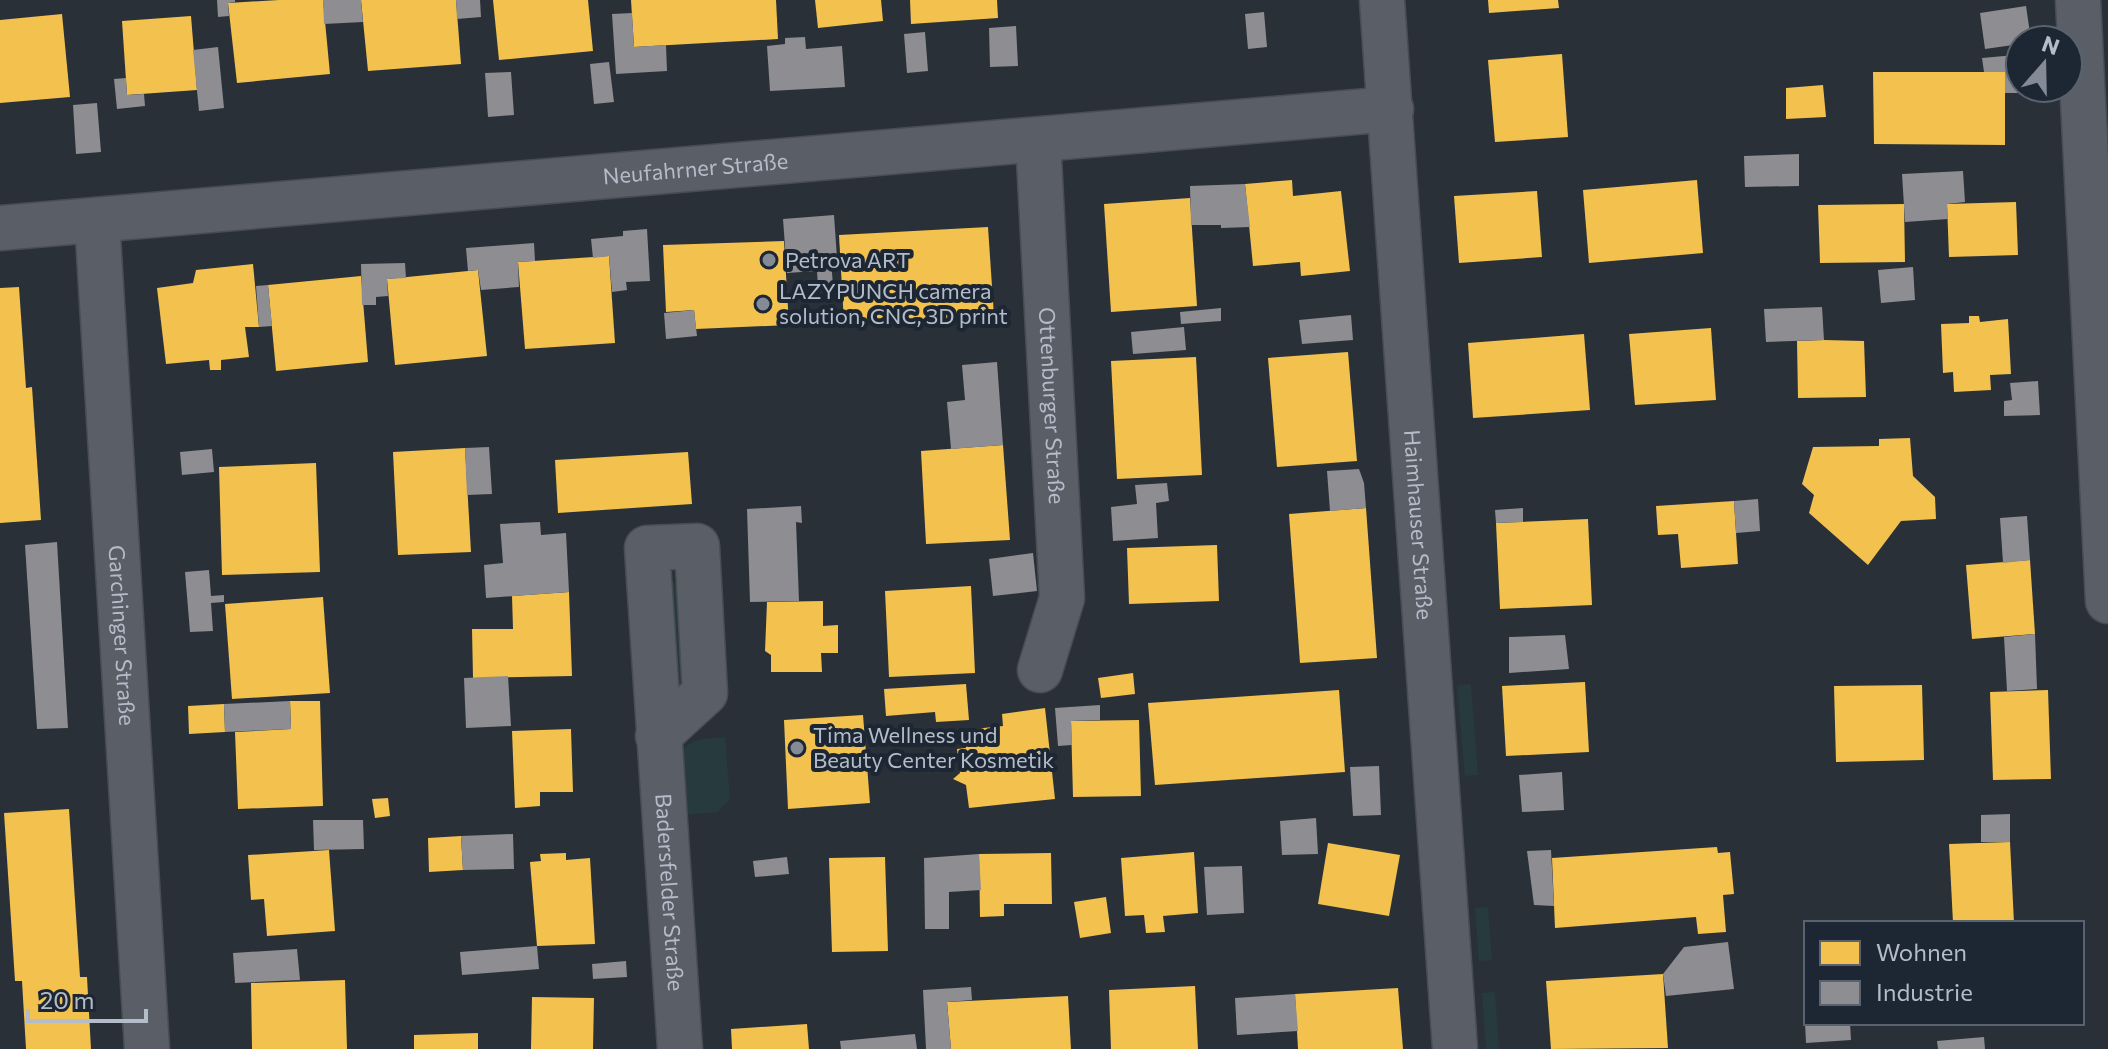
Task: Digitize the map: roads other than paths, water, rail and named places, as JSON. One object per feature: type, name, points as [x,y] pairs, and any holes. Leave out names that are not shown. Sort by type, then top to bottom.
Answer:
[{"type":"street","name":"Haimhauser Straße","points":[[1382,0],[1455,1049]]},
{"type":"street","points":[[2078,0],[2108,601]]},
{"type":"street","name":"Neufahrner Straße","points":[[0,228],[1391,109]]},
{"type":"street","name":"Ottenburger Straße","points":[[1038,140],[1062,598],[1040,670]]},
{"type":"street","name":"Garchinger Straße","points":[[97,220],[147,1049]]},
{"type":"street","name":"Badersfelder Straße","points":[[658,736],[680,1049]]},
{"type":"place","name":"Petrova ART","points":[[769,260]]},
{"type":"place","name":"LAZYPUNCH camera solution, CNC, 3D print","points":[[763,304]]},
{"type":"place","name":"Tima Wellness und Beauty Center Kosmetik","points":[[797,748]]}]
